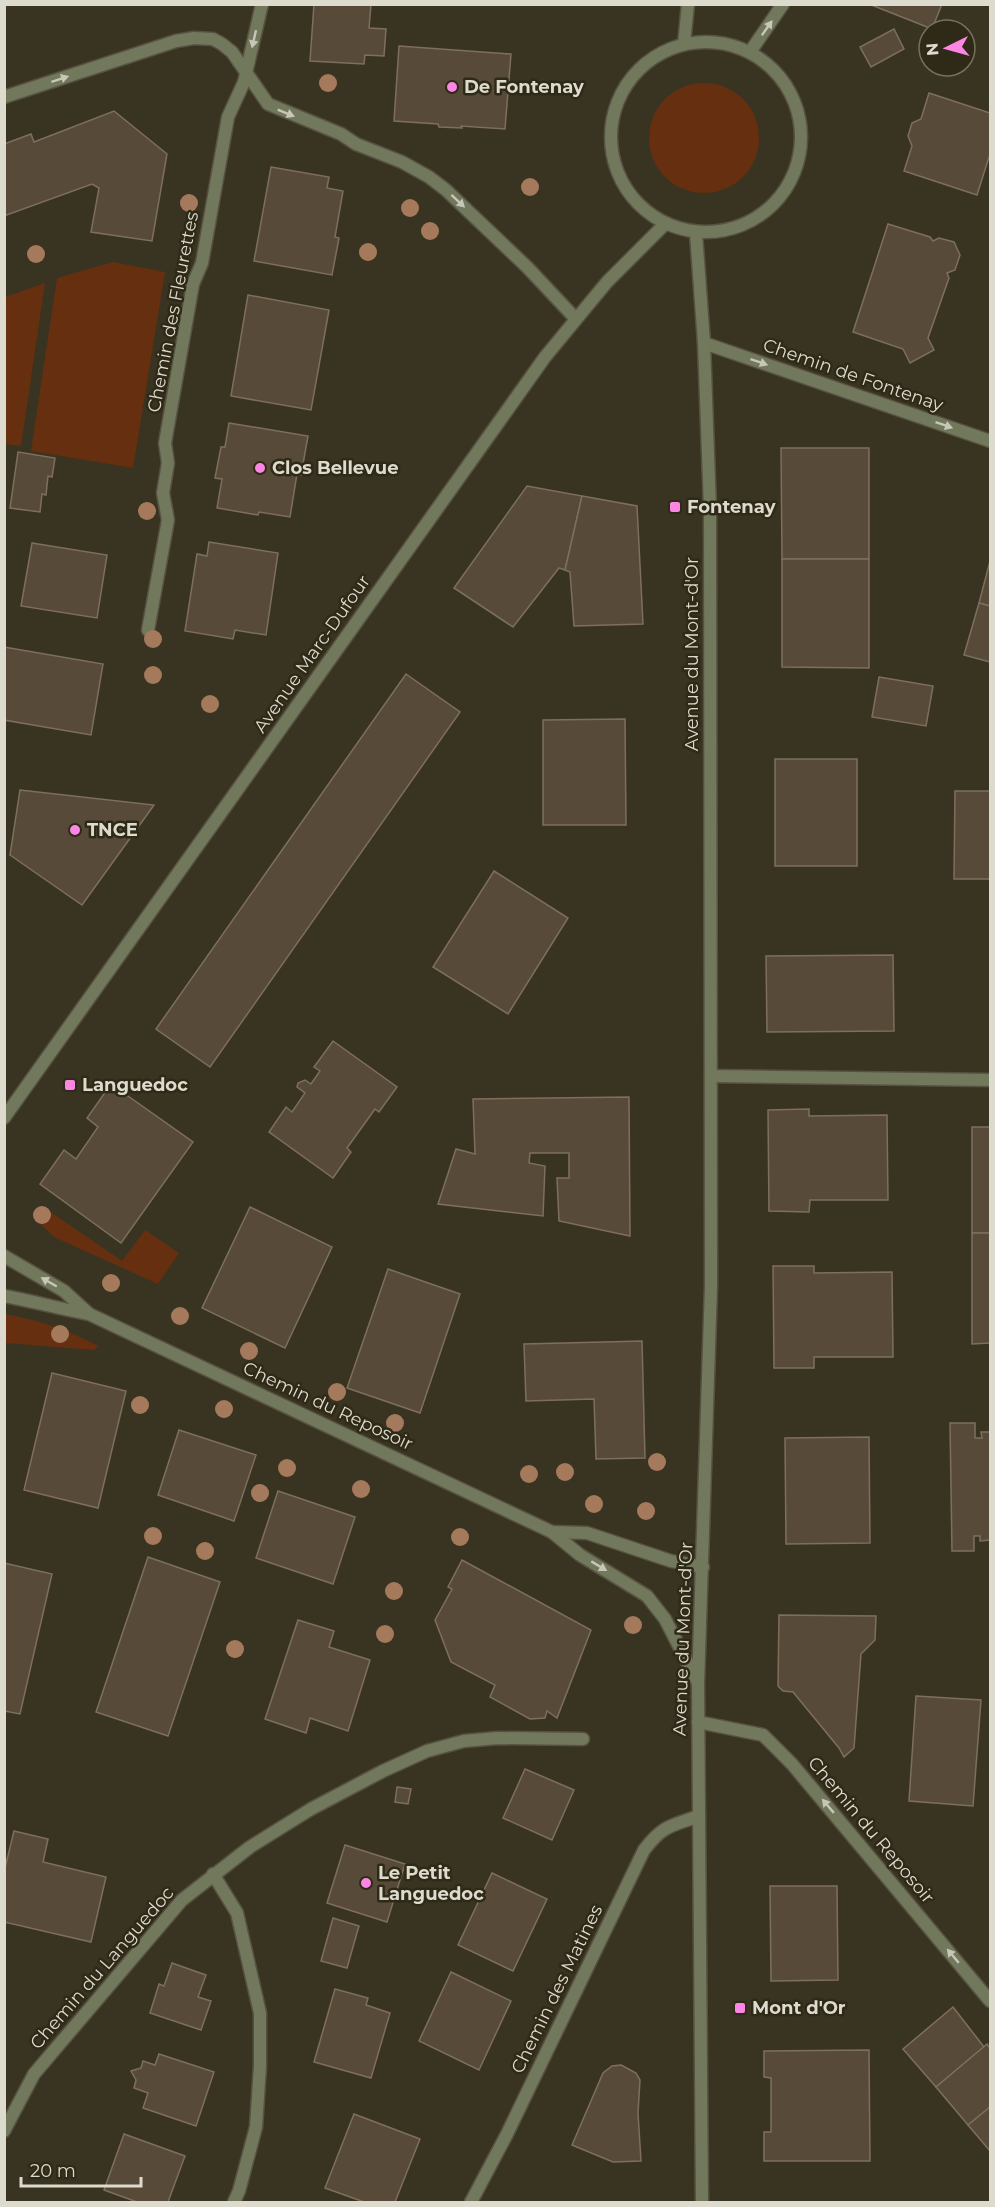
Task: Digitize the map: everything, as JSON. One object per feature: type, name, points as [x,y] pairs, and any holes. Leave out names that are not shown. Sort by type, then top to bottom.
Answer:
[{"type":"street","name":"Chemin des Fleurettes","points":[[148,630],[168,520],[163,493],[168,463],[165,443],[193,284],[202,263],[228,117],[246,73],[262,4]]},
{"type":"street","points":[[684,44],[688,4]]},
{"type":"street","points":[[750,52],[783,4]]},
{"type":"street","points":[[4,97],[176,41],[194,38],[213,39],[232,52],[268,104],[402,162],[446,190],[528,268],[575,318]]},
{"type":"street","points":[[718,42],[750,52],[776,72],[794,100],[801,132],[798,165],[783,194],[759,217],[729,230],[696,233],[665,224],[638,205],[618,177],[610,144],[614,110],[628,80],[653,57],[684,44],[718,42]]},
{"type":"street","name":"Avenue Marc-Dufour","points":[[4,1118],[532,375],[575,318],[665,224]]},
{"type":"street","name":"Avenue du Mont-d'Or","points":[[696,233],[704,343],[710,508],[711,1286],[698,1684],[702,2202]]},
{"type":"street","name":"Chemin de Fontenay","points":[[704,343],[990,441]]},
{"type":"street","points":[[711,1076],[990,1080]]},
{"type":"street","name":"Chemin du Reposoir","points":[[4,1256],[64,1291],[89,1314]]},
{"type":"street","name":"Chemin du Reposoir","points":[[4,1296],[89,1314],[552,1532],[580,1555],[647,1596],[665,1619],[698,1684]]},
{"type":"street","name":"Chemin du Reposoir","points":[[552,1532],[587,1533],[671,1561],[703,1567]]},
{"type":"street","name":"Chemin du Reposoir","points":[[698,1722],[762,1735],[792,1764],[990,2001]]},
{"type":"street","name":"Chemin du Languedoc","points":[[4,2131],[34,2074],[182,1900],[250,1847],[311,1809],[427,1750],[464,1741],[498,1738],[583,1739]]},
{"type":"street","name":"Chemin des Matines","points":[[471,2202],[507,2134],[645,1850],[658,1832],[699,1816]]},
{"type":"street","points":[[213,1874],[237,1912],[260,2013],[260,2066],[256,2127],[234,2202]]},
{"type":"shaded area","points":[[704,83],[725,88],[743,99],[754,117],[759,138],[754,159],[743,177],[725,188],[704,193],[683,188],[665,177],[654,159],[649,138],[654,117],[665,99],[683,88]]},
{"type":"shaded area","points":[[113,262],[165,272],[133,468],[31,451],[57,278]]},
{"type":"shaded area","points":[[45,283],[21,446],[5,444],[5,297]]},
{"type":"shaded area","points":[[42,1206],[122,1261],[145,1230],[179,1253],[158,1284],[54,1237],[36,1220],[35,1217]]},
{"type":"shaded area","points":[[5,1314],[53,1326],[98,1346],[95,1350],[5,1343]]},
{"type":"building","points":[[314,4],[371,4],[369,28],[386,29],[384,56],[365,55],[364,64],[310,61]]},
{"type":"building","points":[[869,4],[942,4],[936,18],[917,18],[917,23]]},
{"type":"building","points":[[894,29],[904,49],[871,67],[860,47]]},
{"type":"building","name":"De Fontenay","points":[[399,46],[511,54],[505,129],[439,127],[438,124],[394,121]]},
{"type":"building","points":[[929,93],[990,113],[990,154],[977,195],[904,171],[912,146],[908,136],[912,123],[921,119]]},
{"type":"building","points":[[114,111],[167,154],[152,241],[91,232],[99,188],[92,184],[4,216],[4,144],[31,134],[34,142]]},
{"type":"building","points":[[271,167],[329,177],[327,188],[343,191],[335,237],[339,238],[332,275],[254,261]]},
{"type":"building","points":[[888,224],[930,237],[933,241],[939,238],[954,242],[960,255],[955,270],[947,273],[949,278],[928,338],[934,350],[910,363],[903,349],[853,332]]},
{"type":"building","points":[[248,295],[329,310],[311,410],[231,396]]},
{"type":"building","name":"Clos Bellevue","points":[[229,423],[308,436],[301,475],[297,474],[290,517],[259,512],[258,515],[217,508],[222,479],[215,478],[221,447],[225,447]]},
{"type":"building","points":[[781,448],[869,448],[869,559],[782,559]]},
{"type":"building","points":[[18,452],[55,458],[52,477],[48,476],[46,495],[42,494],[40,512],[10,508]]},
{"type":"building","points":[[527,486],[582,496],[565,570],[559,568],[513,627],[454,588]]},
{"type":"building","points":[[582,496],[637,506],[643,624],[574,626],[570,572],[565,570]]},
{"type":"building","points":[[209,542],[278,553],[266,635],[235,630],[233,639],[185,631],[197,554],[207,556]]},
{"type":"building","points":[[32,543],[107,555],[97,618],[21,606]]},
{"type":"building","points":[[782,559],[869,559],[869,668],[782,667]]},
{"type":"building","points":[[990,561],[990,606],[979,603]]},
{"type":"building","points":[[979,603],[990,606],[990,662],[964,655]]},
{"type":"building","points":[[4,647],[103,664],[91,735],[4,720]]},
{"type":"building","points":[[406,674],[460,712],[210,1067],[156,1029]]},
{"type":"building","points":[[879,677],[933,686],[926,726],[872,717]]},
{"type":"building","points":[[625,719],[626,825],[543,825],[543,720]]},
{"type":"building","points":[[775,759],[857,759],[857,866],[775,866]]},
{"type":"building","name":"TNCE","points":[[20,790],[154,805],[82,905],[10,855]]},
{"type":"building","points":[[955,791],[990,791],[990,879],[954,879]]},
{"type":"building","points":[[494,871],[568,918],[508,1014],[433,967]]},
{"type":"building","points":[[893,955],[894,1031],[767,1032],[766,956]]},
{"type":"building","points":[[333,1041],[397,1087],[379,1112],[375,1109],[347,1148],[351,1152],[333,1178],[269,1132],[286,1107],[292,1112],[305,1093],[297,1087],[298,1083],[305,1080],[311,1084],[320,1071],[314,1067]]},
{"type":"building","points":[[111,1084],[193,1142],[121,1243],[40,1184],[64,1150],[76,1159],[98,1127],[87,1118]]},
{"type":"building","points":[[629,1097],[630,1236],[559,1221],[557,1178],[569,1178],[569,1153],[530,1153],[529,1163],[545,1166],[543,1216],[438,1204],[456,1149],[475,1154],[473,1099]]},
{"type":"building","points":[[809,1109],[809,1116],[887,1115],[888,1200],[810,1200],[809,1212],[769,1211],[768,1110]]},
{"type":"building","points":[[972,1127],[990,1127],[990,1233],[972,1233]]},
{"type":"building","points":[[250,1207],[332,1247],[285,1348],[202,1308]]},
{"type":"building","points":[[972,1233],[990,1233],[990,1343],[972,1344]]},
{"type":"building","points":[[773,1266],[814,1266],[814,1273],[892,1272],[893,1357],[814,1357],[814,1368],[774,1368]]},
{"type":"building","points":[[388,1269],[460,1294],[420,1413],[347,1388]]},
{"type":"building","points":[[642,1341],[645,1458],[596,1459],[594,1399],[526,1401],[524,1344]]},
{"type":"building","points":[[52,1373],[126,1391],[98,1508],[24,1490]]},
{"type":"building","points":[[950,1423],[975,1423],[975,1438],[982,1438],[981,1432],[990,1432],[990,1540],[980,1541],[980,1536],[974,1536],[974,1551],[952,1551]]},
{"type":"building","points":[[179,1430],[256,1455],[234,1521],[158,1495]]},
{"type":"building","points":[[869,1437],[870,1543],[786,1544],[785,1438]]},
{"type":"building","points":[[278,1491],[355,1517],[333,1584],[256,1558]]},
{"type":"building","points":[[148,1557],[220,1582],[168,1736],[96,1712]]},
{"type":"building","points":[[462,1560],[591,1630],[557,1718],[547,1711],[545,1718],[530,1719],[490,1697],[495,1685],[451,1662],[435,1620],[452,1589],[448,1587]]},
{"type":"building","points":[[4,1563],[52,1574],[20,1714],[4,1711]]},
{"type":"building","points":[[779,1615],[876,1616],[875,1640],[861,1654],[854,1748],[844,1757],[793,1692],[783,1691],[778,1686]]},
{"type":"building","points":[[298,1620],[334,1631],[329,1647],[370,1660],[348,1731],[310,1718],[306,1733],[265,1719]]},
{"type":"building","points":[[916,1696],[981,1700],[973,1806],[909,1801]]},
{"type":"building","points":[[525,1769],[574,1790],[552,1840],[503,1818]]},
{"type":"building","points":[[397,1787],[411,1789],[408,1804],[395,1802]]},
{"type":"building","points":[[14,1831],[48,1839],[43,1862],[106,1877],[91,1942],[4,1922],[4,1872]]},
{"type":"building","name":"Le Petit Languedoc","points":[[345,1845],[405,1864],[387,1922],[327,1903]]},
{"type":"building","points":[[492,1873],[547,1899],[513,1971],[458,1945]]},
{"type":"building","points":[[770,1886],[837,1886],[838,1980],[771,1981]]},
{"type":"building","points":[[333,1918],[359,1926],[347,1968],[321,1961]]},
{"type":"building","points":[[172,1963],[206,1975],[198,1997],[211,2001],[201,2030],[150,2013],[159,1984],[164,1986]]},
{"type":"building","points":[[451,1972],[511,2001],[479,2070],[419,2041]]},
{"type":"building","points":[[335,1989],[368,1998],[366,2005],[390,2013],[371,2078],[314,2062]]},
{"type":"building","points":[[953,2007],[984,2047],[936,2087],[903,2049]]},
{"type":"building","points":[[987,2044],[990,2048],[990,2107],[968,2125],[936,2087]]},
{"type":"building","points":[[869,2050],[870,2161],[764,2161],[764,2132],[771,2132],[771,2078],[764,2077],[764,2051]]},
{"type":"building","points":[[159,2054],[214,2072],[196,2126],[143,2108],[148,2093],[134,2088],[136,2080],[131,2071],[141,2068],[143,2061],[155,2065]]},
{"type":"building","points":[[621,2065],[636,2073],[640,2080],[638,2113],[641,2161],[613,2162],[572,2145],[603,2073],[612,2066]]},
{"type":"building","points":[[990,2107],[990,2151],[968,2125]]},
{"type":"building","points":[[354,2114],[420,2139],[395,2202],[364,2202],[325,2188]]},
{"type":"building","points":[[124,2134],[185,2156],[168,2202],[137,2202],[104,2190]]},
{"type":"place","name":"De Fontenay","points":[[452,87]]},
{"type":"place","name":"Clos Bellevue","points":[[260,468]]},
{"type":"place","name":"Fontenay","points":[[675,507]]},
{"type":"place","name":"TNCE","points":[[75,830]]},
{"type":"place","name":"Languedoc","points":[[70,1085]]},
{"type":"place","name":"Le Petit Languedoc","points":[[366,1883]]},
{"type":"place","name":"Mont d'Or","points":[[740,2008]]}]
